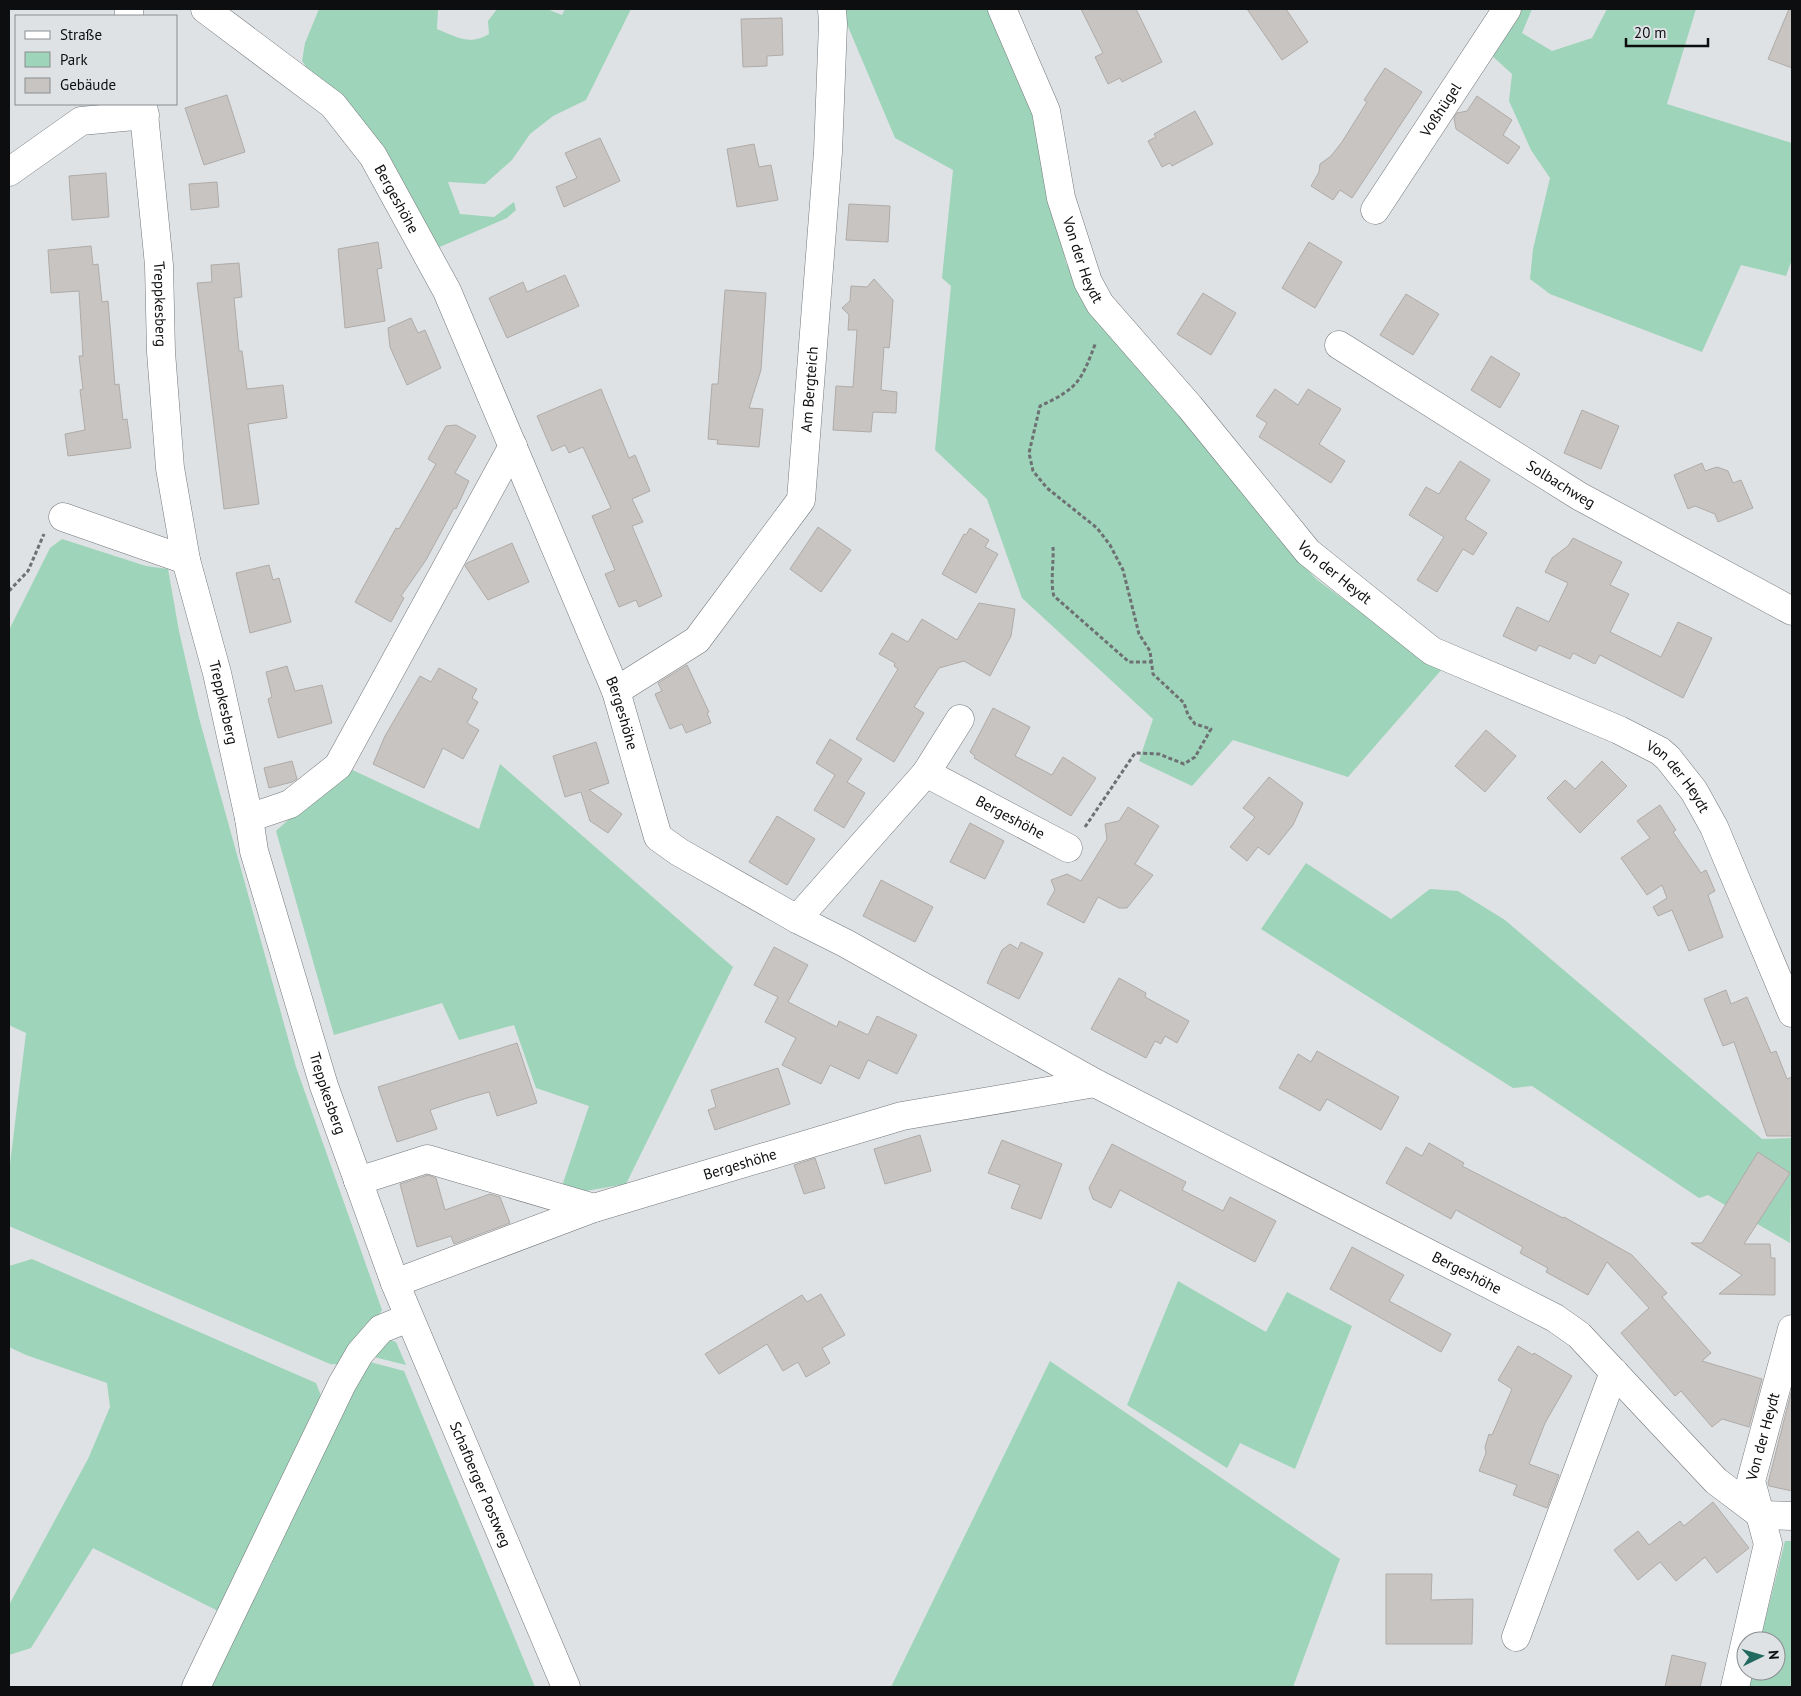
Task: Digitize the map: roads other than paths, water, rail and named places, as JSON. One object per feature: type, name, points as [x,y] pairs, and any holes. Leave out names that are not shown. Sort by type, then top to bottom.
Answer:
[{"type":"street","name":"Bergeshöhe","points":[[205,9],[334,105],[373,156],[447,291],[616,691],[658,837],[679,852],[797,919],[845,943],[1095,1082],[1555,1318],[1579,1335],[1716,1480],[1760,1515]]},
{"type":"street","name":"Am Bergteich","points":[[616,691],[698,640],[801,500],[828,152],[832,9]]},
{"type":"street","name":"Von der Heydt","points":[[1002,9],[1046,111],[1061,198],[1088,282],[1108,313],[1190,407],[1308,552],[1432,651],[1619,730],[1660,751],[1668,758],[1694,791],[1714,827],[1792,1013]]},
{"type":"street","name":"Voßhügel","points":[[1375,210],[1507,9]]},
{"type":"street","points":[[9,172],[81,121],[144,109]]},
{"type":"street","name":"Treppkesberg","points":[[144,109],[159,265],[161,352],[170,458],[186,560],[217,673],[249,818],[254,851],[322,1077],[395,1284]]},
{"type":"street","name":"Solbachweg","points":[[1339,345],[1579,496],[1792,610]]},
{"type":"street","points":[[249,818],[290,804],[338,766],[513,446]]},
{"type":"street","points":[[63,517],[186,560]]},
{"type":"street","points":[[797,919],[926,773],[960,719]]},
{"type":"street","name":"Bergeshöhe","points":[[926,773],[1068,848]]},
{"type":"street","name":"Bergeshöhe","points":[[395,1284],[594,1208],[902,1116],[1095,1082]]},
{"type":"street","points":[[358,1181],[427,1159],[594,1208]]},
{"type":"street","name":"Schafberger Postweg","points":[[395,1284],[566,1687]]},
{"type":"street","points":[[196,1687],[338,1393],[360,1354],[381,1329],[408,1318]]},
{"type":"street","name":"Von der Heydt","points":[[1735,1687],[1768,1544],[1751,1481],[1792,1329]]},
{"type":"street","points":[[1516,1637],[1614,1372]]},
{"type":"street","points":[[1760,1515],[1792,1516]]}]
